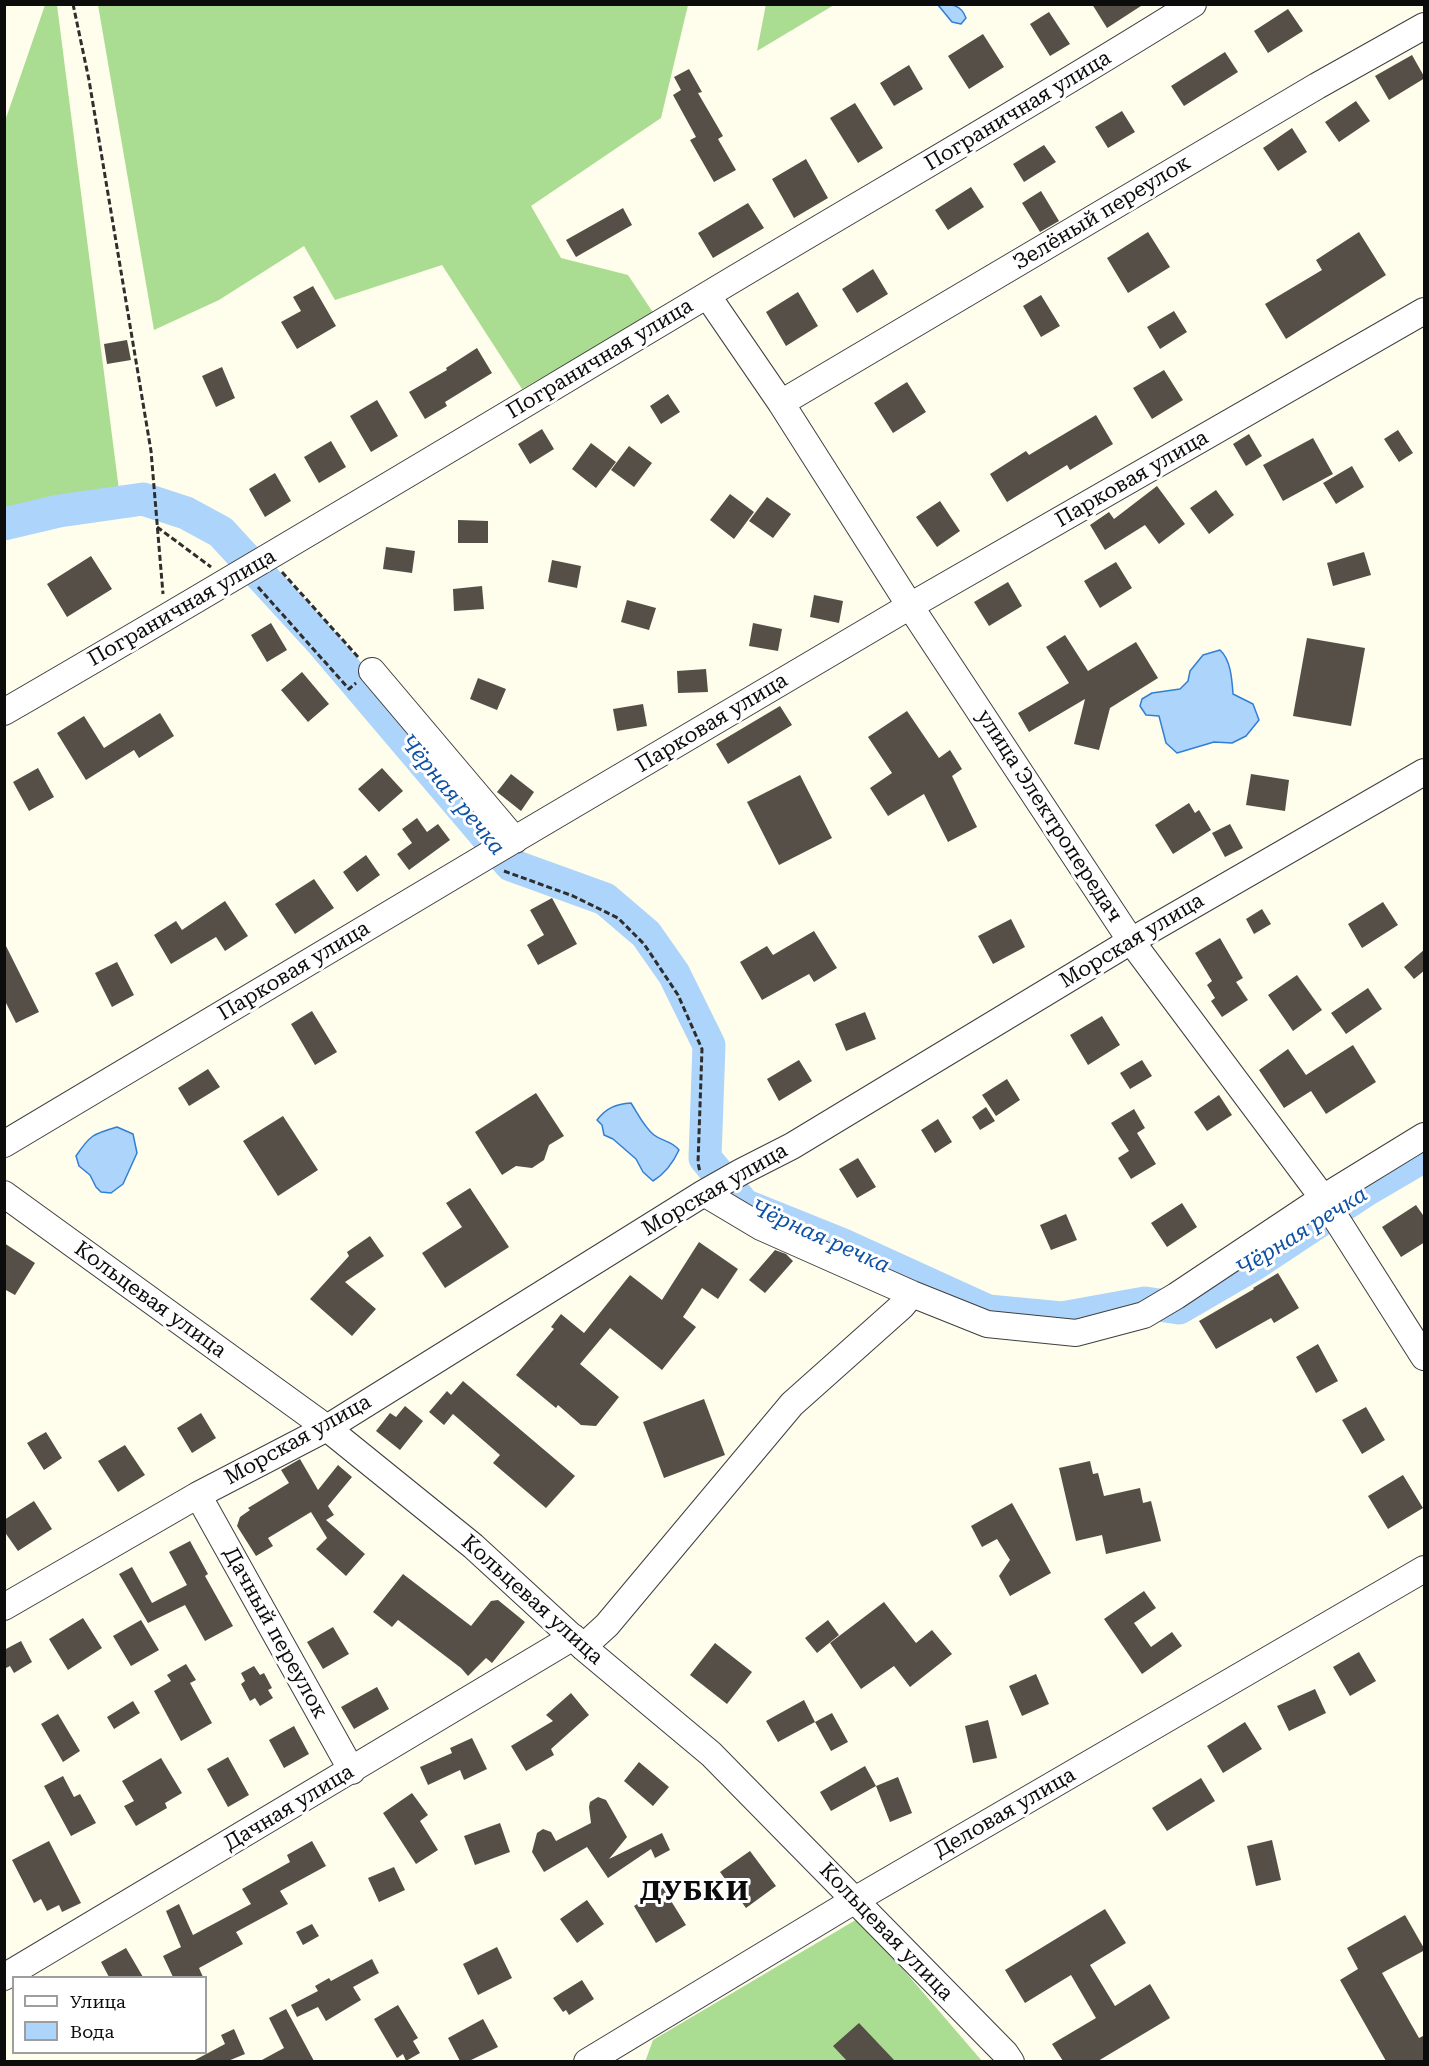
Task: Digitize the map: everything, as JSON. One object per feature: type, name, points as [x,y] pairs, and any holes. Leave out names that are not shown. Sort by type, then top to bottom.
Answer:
[{"type":"street","name":"Пограничная улица","points":[[4,712],[251,569],[707,295],[1070,81],[1193,4]]},
{"type":"street","name":"Зелёный переулок","points":[[781,403],[1297,98],[1425,26]]},
{"type":"street","name":"улица Электропередач","points":[[707,295],[781,403],[910,606],[1131,941],[1323,1198],[1425,1357]]},
{"type":"street","name":"Парковая улица","points":[[4,1144],[910,606],[1425,311]]},
{"type":"street","points":[[372,671],[512,841]]},
{"type":"street","name":"Морская улица","points":[[4,1607],[198,1495],[327,1428],[707,1192],[792,1146],[1131,941],[1425,772]]},
{"type":"street","points":[[707,1192],[761,1227],[912,1294],[987,1324],[1076,1333],[1144,1316],[1323,1198],[1425,1136]]},
{"type":"street","name":"Кольцевая улица","points":[[4,1194],[327,1428],[473,1546],[578,1642],[711,1754],[855,1900],[1003,2059]]},
{"type":"street","name":"Дачная улица","points":[[4,1977],[352,1771],[607,1625],[792,1404],[894,1313],[912,1294]]},
{"type":"street","name":"Дачный переулок","points":[[198,1495],[352,1771]]},
{"type":"street","name":"Деловая улица","points":[[587,2061],[855,1900],[1425,1569]]},
{"type":"path","points":[[73,4],[151,451],[165,619]]},
{"type":"path","points":[[157,527],[251,569],[372,671]]},
{"type":"path","points":[[251,569],[349,689],[351,687]]},
{"type":"path","points":[[483,859],[512,875],[573,896],[618,918],[644,944],[678,995],[702,1049],[698,1163],[707,1192]]},
{"type":"green space","points":[[766,4],[834,4],[834,5],[757,51]]},
{"type":"green space","points":[[45,5],[57,5],[120,498],[5,532],[5,121]]},
{"type":"green space","points":[[98,5],[688,5],[661,118],[531,206],[561,258],[628,275],[654,314],[522,389],[442,265],[335,300],[304,246],[219,300],[154,330]]},
{"type":"green space","points":[[859,1918],[982,2061],[645,2062],[653,2040]]},
{"type":"water","points":[[938,5],[958,7],[966,18],[961,24],[952,22]]},
{"type":"water","points":[[1220,650],[1229,665],[1233,694],[1253,704],[1259,720],[1246,736],[1232,743],[1214,742],[1177,753],[1166,743],[1159,716],[1146,715],[1140,706],[1142,699],[1152,693],[1180,689],[1188,681],[1190,671],[1203,655]]},
{"type":"water","points":[[631,1103],[650,1132],[673,1144],[679,1150],[669,1167],[653,1181],[643,1172],[636,1159],[613,1139],[604,1135],[602,1125],[597,1120],[612,1107]]},
{"type":"water","points":[[117,1127],[133,1134],[137,1153],[123,1184],[111,1193],[101,1192],[90,1175],[79,1166],[76,1156],[93,1136]]},
{"type":"building","points":[[1092,4],[1144,4],[1107,28]]},
{"type":"building","points":[[1288,9],[1303,31],[1268,53],[1254,31]]},
{"type":"building","points":[[1049,12],[1070,44],[1050,56],[1030,24]]},
{"type":"building","points":[[983,34],[1004,67],[969,89],[948,56]]},
{"type":"building","points":[[1225,52],[1238,72],[1184,106],[1171,86]]},
{"type":"building","points":[[1412,55],[1425,78],[1389,100],[1375,76]]},
{"type":"building","points":[[909,65],[923,89],[894,106],[880,83]]},
{"type":"building","points":[[689,69],[702,92],[698,93],[723,136],[718,139],[736,170],[714,182],[690,140],[696,137],[673,95],[681,90],[674,77]]},
{"type":"building","points":[[1356,101],[1370,121],[1339,142],[1325,122]]},
{"type":"building","points":[[855,103],[883,148],[858,163],[830,118]]},
{"type":"building","points":[[1122,111],[1135,132],[1108,148],[1095,127]]},
{"type":"building","points":[[1292,128],[1307,152],[1278,171],[1263,148]]},
{"type":"building","points":[[1044,145],[1056,162],[1024,182],[1013,164]]},
{"type":"building","points":[[806,159],[828,198],[794,218],[772,179]]},
{"type":"building","points":[[971,187],[984,207],[948,230],[935,210]]},
{"type":"building","points":[[1041,191],[1059,221],[1040,232],[1022,203]]},
{"type":"building","points":[[748,203],[764,228],[713,258],[698,233]]},
{"type":"building","points":[[623,208],[632,225],[576,257],[566,240]]},
{"type":"building","points":[[1148,232],[1170,267],[1128,293],[1107,258]]},
{"type":"building","points":[[1359,232],[1386,275],[1286,339],[1265,304],[1322,270],[1316,260]]},
{"type":"building","points":[[873,269],[888,294],[857,313],[842,289]]},
{"type":"building","points":[[313,286],[336,326],[297,349],[281,322],[301,311],[293,297]]},
{"type":"building","points":[[798,292],[818,326],[786,346],[766,312]]},
{"type":"building","points":[[1041,295],[1060,326],[1041,337],[1023,306]]},
{"type":"building","points":[[1174,311],[1187,332],[1160,349],[1147,327]]},
{"type":"building","points":[[127,340],[131,360],[107,364],[104,344]]},
{"type":"building","points":[[477,348],[492,373],[445,402],[447,406],[425,419],[409,392],[447,370],[446,368]]},
{"type":"building","points":[[222,367],[235,398],[216,407],[202,376]]},
{"type":"building","points":[[1164,370],[1183,400],[1152,419],[1133,388]]},
{"type":"building","points":[[907,382],[926,412],[893,433],[874,403]]},
{"type":"building","points":[[668,394],[680,412],[661,424],[650,406]]},
{"type":"building","points":[[377,400],[398,436],[371,452],[350,416]]},
{"type":"building","points":[[1096,415],[1113,444],[1070,470],[1067,465],[1007,502],[990,474],[1026,451],[1029,455]]},
{"type":"building","points":[[542,429],[554,449],[530,464],[518,444]]},
{"type":"building","points":[[1398,430],[1413,453],[1399,462],[1384,439]]},
{"type":"building","points":[[1249,434],[1262,456],[1246,466],[1233,444]]},
{"type":"building","points":[[1313,438],[1333,474],[1283,501],[1263,465]]},
{"type":"building","points":[[331,441],[346,467],[319,483],[304,457]]},
{"type":"building","points":[[591,443],[616,462],[596,488],[572,469]]},
{"type":"building","points":[[629,446],[652,463],[634,487],[611,470]]},
{"type":"building","points":[[1352,466],[1364,487],[1336,504],[1323,483]]},
{"type":"building","points":[[275,473],[291,501],[265,517],[249,489]]},
{"type":"building","points":[[1157,486],[1185,524],[1159,544],[1145,525],[1105,550],[1090,525],[1109,512],[1114,519]]},
{"type":"building","points":[[1216,490],[1234,515],[1209,534],[1190,508]]},
{"type":"building","points":[[730,494],[754,512],[734,539],[710,520]]},
{"type":"building","points":[[767,497],[791,514],[773,538],[749,521]]},
{"type":"building","points":[[940,501],[960,531],[937,547],[916,517]]},
{"type":"building","points":[[458,520],[488,521],[488,543],[458,543]]},
{"type":"building","points":[[386,547],[415,551],[412,573],[383,569]]},
{"type":"building","points":[[1364,552],[1371,575],[1333,586],[1327,563]]},
{"type":"building","points":[[91,556],[112,589],[67,617],[47,584]]},
{"type":"building","points":[[552,560],[581,566],[577,588],[548,582]]},
{"type":"building","points":[[1116,562],[1132,588],[1100,608],[1084,581]]},
{"type":"building","points":[[1008,582],[1022,606],[989,626],[974,602]]},
{"type":"building","points":[[482,586],[484,609],[454,611],[453,589]]},
{"type":"building","points":[[814,595],[843,601],[839,623],[810,617]]},
{"type":"building","points":[[627,600],[656,608],[649,630],[621,622]]},
{"type":"building","points":[[271,623],[287,650],[267,662],[251,635]]},
{"type":"building","points":[[753,623],[782,629],[778,651],[749,646]]},
{"type":"building","points":[[1065,635],[1088,671],[1136,642],[1158,678],[1110,708],[1099,750],[1074,744],[1085,699],[1029,732],[1018,713],[1069,683],[1046,647]]},
{"type":"building","points":[[1307,638],[1365,648],[1351,726],[1293,716]]},
{"type":"building","points":[[706,669],[708,692],[678,693],[677,671]]},
{"type":"building","points":[[302,672],[329,704],[308,722],[281,690]]},
{"type":"building","points":[[478,678],[506,689],[497,710],[470,699]]},
{"type":"building","points":[[643,704],[647,726],[617,731],[613,709]]},
{"type":"building","points":[[780,706],[792,725],[728,764],[716,744]]},
{"type":"building","points":[[907,711],[939,758],[950,750],[962,769],[952,776],[977,827],[948,842],[924,794],[888,816],[870,788],[892,773],[868,737]]},
{"type":"building","points":[[160,713],[174,736],[139,758],[134,750],[86,780],[57,733],[84,716],[104,748]]},
{"type":"building","points":[[38,768],[54,797],[29,811],[13,782]]},
{"type":"building","points":[[382,768],[403,791],[379,812],[358,789]]},
{"type":"building","points":[[511,774],[534,792],[521,811],[497,792]]},
{"type":"building","points":[[1251,774],[1289,780],[1285,811],[1246,805]]},
{"type":"building","points":[[800,775],[832,838],[779,865],[747,802]]},
{"type":"building","points":[[1189,803],[1195,813],[1199,810],[1211,830],[1173,854],[1155,825]]},
{"type":"building","points":[[417,818],[427,832],[438,824],[450,840],[409,870],[397,854],[412,843],[402,829]]},
{"type":"building","points":[[1230,824],[1243,848],[1225,857],[1212,833]]},
{"type":"building","points":[[366,855],[380,875],[357,892],[343,872]]},
{"type":"building","points":[[314,879],[334,908],[295,934],[275,904]]},
{"type":"building","points":[[552,898],[577,944],[538,965],[527,945],[544,935],[530,910]]},
{"type":"building","points":[[225,901],[248,936],[225,951],[216,937],[171,964],[154,935],[176,921],[182,930]]},
{"type":"building","points":[[1383,902],[1398,925],[1362,948],[1348,924]]},
{"type":"building","points":[[1262,909],[1271,924],[1254,934],[1246,919]]},
{"type":"building","points":[[1011,919],[1025,947],[993,964],[978,936]]},
{"type":"building","points":[[814,931],[837,968],[814,982],[809,974],[762,1000],[740,962],[767,946],[773,955]]},
{"type":"building","points":[[1220,938],[1243,978],[1236,982],[1248,1000],[1222,1017],[1211,1001],[1215,998],[1207,985],[1212,981],[1195,953]]},
{"type":"building","points":[[4,942],[39,1012],[16,1023],[4,999]]},
{"type":"building","points":[[1425,949],[1425,970],[1414,979],[1404,967]]},
{"type":"building","points":[[117,962],[134,995],[112,1007],[95,973]]},
{"type":"building","points":[[1297,975],[1322,1010],[1293,1031],[1268,995]]},
{"type":"building","points":[[1368,988],[1382,1009],[1346,1034],[1331,1013]]},
{"type":"building","points":[[312,1011],[337,1052],[315,1065],[291,1024]]},
{"type":"building","points":[[865,1012],[876,1039],[846,1051],[835,1024]]},
{"type":"building","points":[[1102,1016],[1120,1045],[1088,1065],[1070,1035]]},
{"type":"building","points":[[1353,1045],[1376,1082],[1326,1114],[1311,1091],[1284,1108],[1259,1070],[1288,1049],[1306,1075]]},
{"type":"building","points":[[799,1060],[812,1081],[779,1101],[767,1079]]},
{"type":"building","points":[[1142,1060],[1152,1076],[1130,1089],[1120,1073]]},
{"type":"building","points":[[208,1069],[220,1087],[189,1106],[178,1088]]},
{"type":"building","points":[[1007,1079],[1020,1100],[996,1116],[982,1095]]},
{"type":"building","points":[[536,1093],[564,1136],[549,1145],[544,1160],[532,1168],[516,1166],[502,1175],[475,1132]]},
{"type":"building","points":[[1219,1095],[1232,1115],[1207,1131],[1194,1112]]},
{"type":"building","points":[[986,1107],[995,1121],[980,1130],[972,1117]]},
{"type":"building","points":[[1134,1109],[1145,1128],[1137,1133],[1156,1164],[1131,1179],[1118,1158],[1129,1151],[1111,1123]]},
{"type":"building","points":[[283,1116],[318,1170],[278,1196],[243,1141]]},
{"type":"building","points":[[938,1119],[952,1142],[935,1153],[921,1130]]},
{"type":"building","points":[[858,1158],[876,1187],[857,1198],[839,1169]]},
{"type":"building","points":[[470,1188],[509,1247],[445,1288],[422,1253],[462,1227],[446,1203]]},
{"type":"building","points":[[1182,1203],[1197,1227],[1167,1247],[1151,1223]]},
{"type":"building","points":[[1416,1205],[1425,1218],[1425,1242],[1401,1257],[1382,1227]]},
{"type":"building","points":[[1066,1214],[1077,1240],[1051,1250],[1040,1225]]},
{"type":"building","points":[[370,1236],[384,1256],[345,1282],[376,1309],[352,1336],[310,1299],[349,1256],[347,1252]]},
{"type":"building","points":[[699,1242],[738,1269],[718,1299],[702,1288],[683,1317],[696,1327],[662,1370],[610,1328],[580,1364],[619,1397],[596,1426],[581,1425],[558,1405],[556,1408],[516,1375],[554,1329],[551,1327],[561,1314],[584,1333],[630,1275],[662,1300]]},
{"type":"building","points":[[4,1243],[35,1263],[15,1295],[4,1289]]},
{"type":"building","points":[[775,1250],[786,1254],[793,1261],[765,1293],[749,1280]]},
{"type":"building","points":[[1278,1273],[1299,1308],[1274,1323],[1271,1318],[1216,1349],[1199,1321]]},
{"type":"building","points":[[1318,1344],[1338,1381],[1316,1393],[1296,1357]]},
{"type":"building","points":[[463,1381],[575,1476],[546,1508],[493,1463],[500,1455],[453,1414],[444,1425],[429,1412],[447,1391],[451,1395]]},
{"type":"building","points":[[704,1399],[725,1455],[664,1478],[643,1422]]},
{"type":"building","points":[[405,1406],[423,1421],[400,1450],[376,1431],[390,1413],[396,1417]]},
{"type":"building","points":[[1366,1407],[1385,1440],[1362,1454],[1342,1420]]},
{"type":"building","points":[[201,1413],[216,1438],[192,1453],[177,1428]]},
{"type":"building","points":[[46,1432],[62,1458],[44,1470],[27,1443]]},
{"type":"building","points":[[125,1445],[145,1475],[118,1492],[98,1461]]},
{"type":"building","points":[[300,1459],[318,1490],[338,1465],[352,1477],[328,1506],[334,1515],[326,1520],[365,1554],[346,1576],[316,1549],[327,1538],[311,1512],[268,1538],[273,1546],[256,1556],[237,1526],[240,1517],[250,1510],[248,1508],[289,1483],[281,1470]]},
{"type":"building","points":[[1090,1461],[1093,1474],[1098,1473],[1104,1496],[1140,1488],[1143,1503],[1151,1501],[1161,1541],[1106,1554],[1102,1535],[1076,1541],[1059,1468]]},
{"type":"building","points":[[1403,1475],[1423,1508],[1388,1529],[1368,1496]]},
{"type":"building","points":[[34,1501],[52,1529],[18,1551],[4,1531],[4,1520]]},
{"type":"building","points":[[1012,1503],[1051,1573],[1010,1596],[999,1576],[1010,1560],[997,1539],[982,1547],[971,1526]]},
{"type":"building","points":[[190,1541],[208,1574],[205,1576],[233,1626],[205,1641],[185,1605],[148,1623],[119,1574],[132,1567],[152,1603],[187,1585],[169,1552]]},
{"type":"building","points":[[403,1574],[471,1626],[491,1601],[498,1600],[525,1622],[492,1663],[486,1658],[468,1676],[461,1668],[398,1620],[392,1627],[373,1612]]},
{"type":"building","points":[[1144,1591],[1156,1608],[1134,1623],[1151,1647],[1172,1632],[1182,1646],[1142,1674],[1104,1619]]},
{"type":"building","points":[[884,1602],[916,1643],[932,1630],[952,1654],[910,1687],[894,1666],[861,1689],[830,1643]]},
{"type":"building","points":[[83,1618],[102,1648],[68,1670],[49,1639]]},
{"type":"building","points":[[141,1620],[159,1650],[131,1666],[113,1636]]},
{"type":"building","points":[[828,1620],[839,1635],[817,1653],[805,1638]]},
{"type":"building","points":[[333,1627],[349,1654],[323,1669],[307,1642]]},
{"type":"building","points":[[21,1641],[32,1662],[14,1673],[10,1666],[4,1669],[4,1650]]},
{"type":"building","points":[[715,1643],[752,1672],[727,1704],[690,1675]]},
{"type":"building","points":[[1359,1652],[1376,1681],[1350,1696],[1333,1667]]},
{"type":"building","points":[[186,1664],[196,1680],[190,1683],[212,1723],[181,1741],[154,1691],[171,1681],[167,1675]]},
{"type":"building","points":[[254,1666],[260,1675],[264,1673],[272,1688],[268,1690],[273,1698],[260,1706],[255,1698],[250,1701],[241,1684],[245,1681],[241,1673]]},
{"type":"building","points":[[1036,1674],[1049,1704],[1022,1716],[1009,1686]]},
{"type":"building","points":[[377,1687],[389,1709],[354,1729],[341,1707]]},
{"type":"building","points":[[1315,1689],[1326,1713],[1289,1731],[1277,1706]]},
{"type":"building","points":[[571,1693],[589,1715],[551,1749],[554,1755],[526,1771],[511,1746],[553,1721],[546,1715]]},
{"type":"building","points":[[804,1700],[815,1722],[778,1742],[766,1721]]},
{"type":"building","points":[[133,1701],[140,1713],[114,1729],[107,1717]]},
{"type":"building","points":[[832,1713],[848,1742],[831,1751],[815,1722]]},
{"type":"building","points":[[58,1714],[80,1751],[63,1762],[41,1724]]},
{"type":"building","points":[[988,1720],[997,1758],[973,1763],[965,1726]]},
{"type":"building","points":[[1245,1722],[1262,1749],[1223,1773],[1207,1746]]},
{"type":"building","points":[[294,1726],[309,1754],[284,1768],[269,1740]]},
{"type":"building","points":[[472,1738],[487,1769],[464,1780],[460,1770],[428,1785],[420,1767],[452,1753],[450,1748]]},
{"type":"building","points":[[228,1757],[249,1795],[228,1807],[207,1769]]},
{"type":"building","points":[[161,1758],[182,1793],[165,1803],[167,1808],[136,1826],[124,1806],[134,1801],[122,1781]]},
{"type":"building","points":[[639,1762],[669,1787],[653,1806],[624,1781]]},
{"type":"building","points":[[865,1766],[876,1786],[831,1811],[820,1792]]},
{"type":"building","points":[[63,1776],[74,1797],[80,1794],[96,1823],[71,1836],[44,1786]]},
{"type":"building","points":[[898,1777],[912,1813],[890,1822],[876,1786]]},
{"type":"building","points":[[1201,1778],[1215,1801],[1167,1831],[1152,1808]]},
{"type":"building","points":[[412,1793],[428,1815],[420,1821],[438,1850],[416,1864],[383,1813]]},
{"type":"building","points":[[598,1797],[606,1800],[627,1837],[609,1859],[662,1833],[670,1850],[655,1858],[651,1849],[608,1878],[587,1847],[544,1872],[532,1852],[537,1833],[543,1829],[551,1832],[556,1841],[591,1823],[590,1802]]},
{"type":"building","points":[[500,1823],[510,1852],[475,1865],[464,1836]]},
{"type":"building","points":[[1272,1840],[1281,1880],[1256,1886],[1247,1846]]},
{"type":"building","points":[[49,1841],[81,1903],[62,1912],[59,1905],[47,1911],[41,1899],[34,1903],[12,1860]]},
{"type":"building","points":[[312,1841],[326,1866],[280,1891],[288,1904],[236,1932],[243,1944],[199,1968],[203,1976],[173,1976],[163,1956],[181,1947],[166,1911],[179,1904],[193,1935],[251,1904],[242,1889],[290,1862],[287,1855]]},
{"type":"building","points":[[750,1851],[776,1886],[746,1908],[720,1872]]},
{"type":"building","points":[[394,1867],[405,1890],[379,1902],[368,1878]]},
{"type":"building","points":[[663,1888],[686,1925],[656,1943],[634,1906]]},
{"type":"building","points":[[587,1900],[604,1924],[577,1943],[560,1919]]},
{"type":"building","points":[[1105,1909],[1126,1943],[1090,1965],[1115,2006],[1150,1984],[1170,2018],[1098,2061],[1063,2061],[1052,2044],[1096,2018],[1071,1975],[1025,2003],[1005,1970]]},
{"type":"building","points":[[1405,1915],[1425,1950],[1382,1973],[1419,2038],[1425,2035],[1425,2061],[1386,2061],[1340,1980],[1358,1969],[1347,1948]]},
{"type":"building","points":[[312,1924],[319,1936],[303,1945],[296,1932]]},
{"type":"building","points":[[497,1947],[512,1978],[478,1995],[463,1964]]},
{"type":"building","points":[[126,1948],[142,1976],[108,1976],[101,1962]]},
{"type":"building","points":[[372,1959],[379,1973],[353,1987],[361,2000],[326,2021],[318,2007],[297,2017],[291,2005],[318,1991],[315,1986],[329,1978],[331,1981]]},
{"type":"building","points":[[582,1980],[594,1999],[569,2015],[566,2010],[563,2012],[553,1998]]},
{"type":"building","points":[[398,2005],[418,2038],[413,2041],[420,2053],[406,2061],[403,2054],[397,2058],[374,2019]]},
{"type":"building","points":[[286,2009],[314,2061],[260,2061],[284,2048],[269,2018]]},
{"type":"building","points":[[483,2019],[498,2047],[469,2061],[460,2061],[448,2038]]},
{"type":"building","points":[[859,2023],[895,2061],[847,2061],[833,2046]]},
{"type":"building","points":[[234,2029],[245,2054],[228,2061],[193,2061],[225,2044],[221,2035]]},
{"type":"waterway","name":"Чёрная речка","points":[[4,524],[59,511],[143,499],[186,513],[221,532],[321,641],[511,865],[605,899],[646,934],[674,974],[709,1045],[705,1158],[744,1205],[841,1244],[988,1311],[1062,1318],[1145,1303],[1179,1308],[1253,1265],[1366,1190],[1424,1156]]},
{"type":"district","name":"ДУБКИ","points":[[695,1892]]}]
